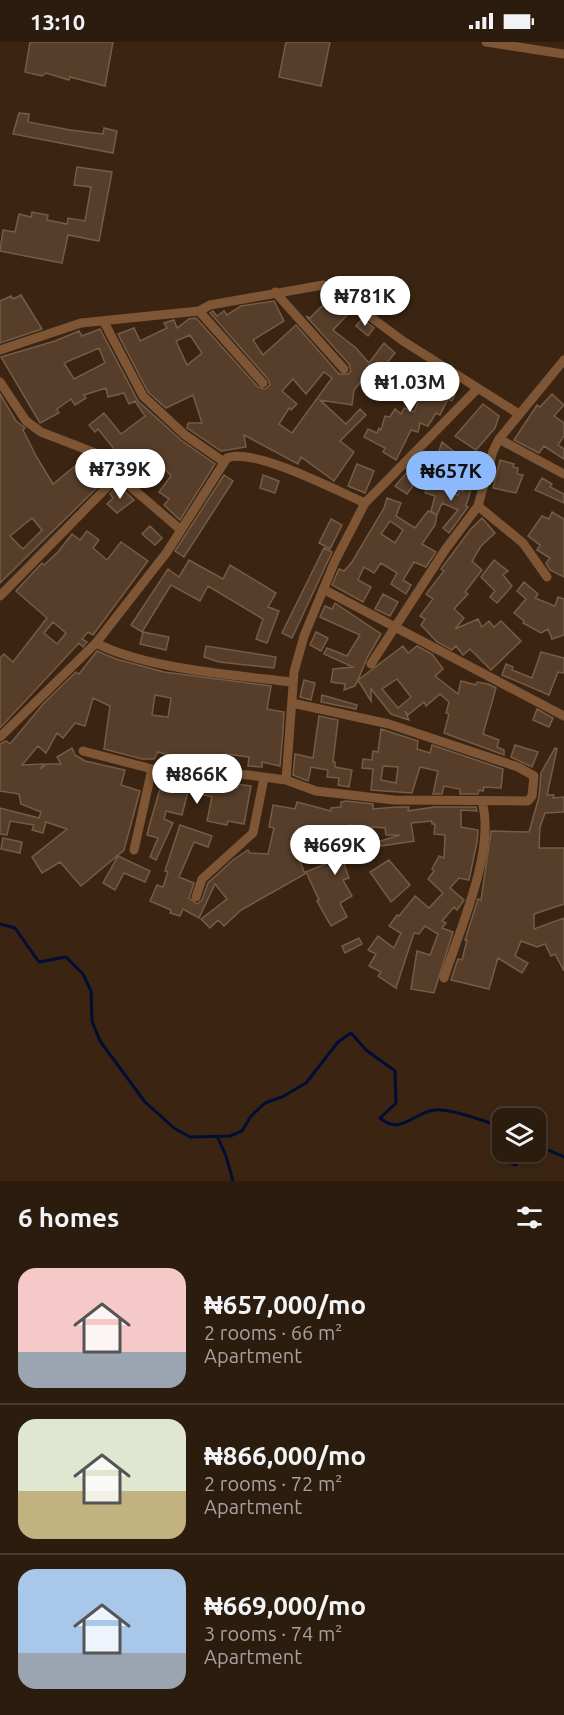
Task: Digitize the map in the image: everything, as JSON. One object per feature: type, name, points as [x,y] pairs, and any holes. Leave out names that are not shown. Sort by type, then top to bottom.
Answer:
[{"type":"street","points":[[486,42],[564,54]]},
{"type":"street","points":[[0,350],[81,323],[200,311],[210,305],[322,285],[333,290],[403,341],[519,414]]},
{"type":"street","points":[[275,292],[345,369]]},
{"type":"street","points":[[200,311],[263,382]]},
{"type":"street","points":[[104,322],[143,396],[185,435],[224,462]]},
{"type":"street","points":[[371,664],[396,629],[445,550],[478,506],[492,451],[519,414],[563,362]]},
{"type":"street","points":[[0,382],[26,421],[41,432],[98,454],[118,476],[181,530]]},
{"type":"street","points":[[286,780],[292,682],[304,636],[323,589],[365,503],[477,389]]},
{"type":"street","points":[[499,440],[564,474]]},
{"type":"street","points":[[0,737],[96,643],[181,530],[224,462],[233,456],[253,458],[365,503]]},
{"type":"street","points":[[0,595],[118,476]]},
{"type":"street","points":[[478,506],[523,543],[547,577]]},
{"type":"street","points":[[323,589],[564,716]]},
{"type":"street","points":[[96,643],[122,655],[150,661],[292,682]]},
{"type":"street","points":[[83,751],[152,769],[190,769],[286,780],[316,791],[394,800],[528,801],[532,796],[534,776],[524,770],[389,724],[292,703]]},
{"type":"street","points":[[134,850],[152,769]]},
{"type":"street","points":[[196,897],[202,879],[253,833],[264,778]]},
{"type":"street","points":[[444,978],[480,865],[485,823],[482,802]]},
{"type":"building","points":[[30,42],[113,42],[105,86],[70,77],[69,80],[46,73],[42,76],[25,72]]},
{"type":"building","points":[[286,42],[330,42],[321,86],[279,77]]},
{"type":"building","points":[[19,113],[29,114],[28,122],[70,130],[103,134],[104,128],[117,131],[113,153],[13,134]]},
{"type":"building","points":[[77,167],[112,172],[99,241],[68,235],[62,263],[0,251],[3,230],[15,232],[19,214],[31,217],[32,212],[48,215],[47,220],[67,224],[68,218],[85,221],[91,187],[74,185]]},
{"type":"building","points":[[21,295],[42,329],[0,343],[0,301]]},
{"type":"building","points":[[274,301],[284,321],[253,340],[263,355],[296,325],[339,374],[348,374],[351,371],[349,364],[306,316],[310,318],[326,302],[332,307],[336,303],[348,314],[333,330],[356,348],[369,363],[384,343],[395,353],[381,370],[395,381],[388,390],[367,374],[354,390],[352,405],[320,400],[346,424],[360,409],[366,415],[340,441],[354,452],[334,481],[301,457],[298,464],[244,435],[246,447],[221,451],[187,428],[188,423],[202,423],[193,395],[166,408],[148,392],[118,334],[134,328],[140,341],[167,328],[164,323],[174,320],[177,328],[189,319],[196,318],[258,387],[265,389],[270,385],[268,379],[210,313],[213,311],[217,316],[224,311],[227,315],[241,306]],"holes":[[[190,335],[202,353],[187,365],[176,341]],[[324,372],[332,378],[292,433],[279,424],[289,408],[291,410],[297,404],[282,391],[293,379],[306,394]]]},
{"type":"building","points":[[362,319],[374,328],[368,336],[356,326]]},
{"type":"building","points":[[100,329],[138,401],[181,440],[215,464],[180,520],[164,505],[169,499],[159,492],[171,476],[158,461],[144,477],[128,465],[121,470],[108,455],[115,450],[98,429],[95,432],[89,425],[104,413],[121,434],[145,416],[135,401],[129,404],[124,393],[108,397],[106,388],[84,395],[86,398],[75,405],[71,399],[57,409],[59,413],[40,423],[1,357],[55,341],[79,331],[82,336]],"holes":[[[99,348],[105,363],[74,379],[64,363]]]},
{"type":"building","points":[[408,365],[421,371],[418,377],[455,394],[452,401],[448,399],[440,415],[436,413],[428,426],[420,423],[418,432],[411,430],[396,460],[383,452],[385,448],[364,437],[368,429],[377,433],[379,428],[381,430],[385,416],[390,417],[395,409],[401,414],[404,408],[414,412],[420,398],[397,388]]},
{"type":"building","points":[[0,394],[16,421],[25,428],[23,430],[36,456],[53,484],[86,457],[94,460],[109,476],[0,583]],"holes":[[[32,518],[42,530],[23,549],[10,536]]]},
{"type":"building","points":[[552,394],[564,405],[554,416],[564,423],[564,436],[558,445],[564,449],[564,459],[544,446],[539,453],[514,440],[537,405],[540,407]]},
{"type":"building","points":[[483,404],[499,416],[495,428],[476,450],[455,436]]},
{"type":"building","points":[[442,442],[466,461],[453,474],[434,466]]},
{"type":"building","points":[[500,460],[514,464],[513,467],[518,468],[517,474],[523,475],[516,493],[493,488]]},
{"type":"building","points":[[416,462],[410,475],[418,479],[407,494],[395,486]]},
{"type":"building","points":[[357,464],[374,471],[365,493],[348,486]]},
{"type":"building","points":[[224,475],[233,481],[184,557],[175,551]]},
{"type":"building","points":[[263,475],[279,481],[275,493],[260,488]]},
{"type":"building","points":[[469,477],[474,479],[466,506],[468,507],[449,533],[443,528],[458,510],[442,503],[437,515],[431,511],[435,496],[425,493],[428,485],[458,495],[460,490],[463,491]]},
{"type":"building","points":[[542,478],[552,484],[550,487],[564,494],[564,503],[535,490]]},
{"type":"building","points":[[118,485],[134,500],[117,513],[107,504],[113,498],[110,494]]},
{"type":"building","points":[[387,498],[401,503],[396,516],[415,528],[428,511],[437,515],[435,525],[422,544],[436,552],[426,567],[414,562],[403,580],[411,585],[406,594],[391,584],[397,573],[381,563],[374,573],[364,567],[358,580],[371,587],[363,602],[332,585],[339,569],[344,571],[352,562],[384,508]],"holes":[[[390,521],[403,530],[395,543],[381,534]]]},
{"type":"building","points":[[552,512],[564,519],[564,577],[550,570],[546,563],[550,558],[537,550],[540,545],[528,536],[542,516],[549,519]]},
{"type":"building","points":[[482,518],[495,533],[481,546],[472,561],[482,570],[465,592],[468,594],[454,609],[464,618],[455,629],[478,619],[482,627],[489,621],[494,627],[501,621],[521,641],[491,670],[470,649],[463,655],[456,646],[452,650],[437,642],[421,625],[425,619],[420,616],[433,599],[426,594],[444,571],[441,569],[470,530]]},
{"type":"building","points":[[331,519],[342,525],[330,549],[319,543]]},
{"type":"building","points":[[150,526],[162,538],[155,545],[142,534]]},
{"type":"building","points":[[87,531],[99,540],[93,548],[107,560],[121,542],[148,561],[93,635],[88,632],[82,639],[87,642],[83,647],[79,643],[0,728],[0,658],[4,654],[13,662],[47,618],[16,591],[42,563],[44,565],[58,552],[72,534],[80,540]],"holes":[[[53,622],[66,633],[57,644],[44,633]]]},
{"type":"building","points":[[324,548],[332,552],[292,638],[282,633]]},
{"type":"building","points":[[189,560],[223,579],[230,565],[276,593],[268,607],[279,611],[267,643],[256,639],[263,619],[208,586],[200,601],[171,585],[142,632],[131,625],[168,569],[179,577]]},
{"type":"building","points":[[494,560],[508,571],[503,575],[512,586],[497,603],[490,597],[495,591],[481,577]]},
{"type":"building","points":[[524,582],[538,594],[535,598],[555,606],[558,597],[564,599],[564,635],[552,639],[548,629],[541,633],[523,623],[524,621],[514,613],[526,599],[517,591]]},
{"type":"building","points":[[383,594],[398,602],[390,616],[375,609]]},
{"type":"building","points":[[335,603],[381,634],[355,686],[344,690],[345,684],[331,682],[333,669],[353,667],[324,654],[327,648],[347,656],[360,635],[320,617],[325,606],[332,609]]},
{"type":"building","points":[[143,632],[169,637],[166,650],[140,644]]},
{"type":"building","points":[[316,632],[328,638],[321,651],[310,645]]},
{"type":"building","points":[[206,646],[276,657],[274,668],[219,662],[204,657]]},
{"type":"building","points":[[403,646],[408,653],[417,646],[432,654],[443,669],[435,676],[458,694],[461,681],[476,685],[477,682],[488,684],[496,688],[483,734],[499,740],[497,747],[504,750],[504,755],[444,733],[449,714],[446,713],[449,702],[440,694],[426,706],[424,702],[408,715],[405,711],[409,720],[391,714],[371,689],[371,701],[358,680]],"holes":[[[397,679],[411,697],[398,708],[382,689]]]},
{"type":"building","points":[[97,651],[116,659],[164,672],[271,686],[267,709],[284,712],[280,766],[262,762],[262,767],[248,766],[249,757],[226,754],[225,764],[168,758],[169,755],[158,752],[154,759],[142,759],[104,749],[110,706],[93,698],[85,726],[75,723],[63,738],[57,733],[46,753],[38,746],[22,765],[44,764],[40,769],[47,764],[61,764],[57,757],[72,748],[75,755],[85,761],[125,770],[121,785],[140,791],[124,850],[81,886],[60,862],[42,873],[32,857],[67,829],[46,822],[43,833],[32,830],[34,825],[10,821],[7,835],[0,834],[0,808],[39,818],[41,812],[21,804],[19,794],[0,791],[0,744],[6,741],[10,744],[44,703],[76,672],[79,674]],"holes":[[[155,695],[171,698],[168,717],[152,715]]]},
{"type":"building","points":[[541,652],[564,658],[564,673],[558,672],[549,695],[502,675],[506,664],[513,667],[512,670],[532,678]]},
{"type":"building","points":[[304,680],[315,683],[311,700],[300,697]]},
{"type":"building","points":[[322,695],[357,705],[356,709],[321,702]]},
{"type":"building","points":[[537,709],[553,718],[549,727],[533,720]]},
{"type":"building","points":[[319,716],[338,720],[333,762],[335,762],[335,767],[352,770],[349,787],[338,785],[339,778],[327,777],[328,770],[311,767],[308,781],[293,775],[295,754],[313,758]]},
{"type":"building","points":[[381,729],[418,741],[417,749],[430,753],[432,745],[503,769],[501,788],[484,787],[483,791],[479,790],[478,794],[460,794],[460,789],[444,786],[442,794],[433,794],[438,771],[420,767],[412,793],[371,790],[373,769],[362,768],[363,759],[372,760],[373,751],[378,752]],"holes":[[[383,766],[398,767],[396,783],[381,780]]]},
{"type":"building","points":[[515,745],[538,752],[532,767],[511,757]]},
{"type":"building","points":[[555,748],[557,749],[547,795],[554,795],[553,798],[564,797],[564,812],[545,813],[540,827],[539,848],[564,848],[564,904],[534,914],[534,929],[564,918],[564,971],[555,954],[551,956],[545,944],[537,947],[521,941],[515,956],[528,963],[522,973],[498,958],[489,989],[451,980],[458,959],[462,960],[467,940],[465,940],[478,899],[481,900],[491,831],[529,832],[539,797],[541,773]]},
{"type":"building","points":[[173,777],[212,779],[211,782],[237,788],[238,784],[251,786],[244,824],[228,821],[227,825],[207,821],[212,797],[188,791],[182,815],[166,811],[164,819],[173,823],[156,860],[150,857],[158,838],[147,835],[150,823],[162,782],[172,784]]},
{"type":"building","points":[[297,802],[331,811],[331,808],[341,807],[341,802],[373,804],[373,809],[409,807],[408,811],[434,807],[476,807],[477,811],[461,810],[461,827],[478,830],[477,842],[469,880],[459,878],[450,888],[464,900],[457,910],[454,907],[442,921],[446,923],[442,928],[453,932],[434,993],[411,989],[417,951],[430,955],[438,934],[425,926],[419,934],[414,933],[396,988],[378,976],[381,972],[369,966],[376,954],[368,950],[378,936],[394,948],[401,933],[389,926],[415,896],[429,908],[443,893],[428,879],[434,871],[432,869],[439,856],[444,858],[445,835],[434,834],[435,824],[432,824],[432,821],[411,823],[414,841],[375,847],[374,843],[400,835],[386,835],[385,828],[349,825],[349,835],[345,835],[342,852],[354,849],[357,860],[344,864],[349,878],[343,880],[352,896],[340,903],[347,917],[331,926],[317,901],[319,900],[306,872],[337,859],[334,846],[298,838],[295,849],[305,874],[241,910],[224,926],[218,920],[210,928],[201,919],[227,899],[215,884],[199,918],[183,909],[180,916],[170,913],[171,910],[150,901],[157,885],[163,887],[168,872],[165,871],[180,825],[212,836],[208,847],[194,842],[179,877],[194,883],[189,898],[197,904],[202,900],[208,883],[233,860],[248,850],[250,853],[268,854],[274,828],[269,827],[273,805],[295,809]]},
{"type":"building","points":[[3,838],[22,842],[20,853],[1,849]]},
{"type":"building","points":[[118,856],[150,871],[145,882],[124,873],[115,890],[103,883]]},
{"type":"building","points":[[389,860],[410,885],[391,902],[370,872]]},
{"type":"building","points":[[359,938],[362,944],[345,953],[342,946]]},
{"type":"waterway","points":[[0,924],[15,928],[39,962],[66,957],[83,974],[91,991],[92,1021],[100,1041],[145,1102],[174,1128],[190,1137],[230,1136],[242,1131],[251,1116],[265,1103],[282,1097],[306,1083],[338,1042],[351,1033],[366,1050],[395,1071],[396,1103],[380,1118],[394,1125],[407,1122],[427,1112],[442,1110],[492,1124]]},
{"type":"waterway","points":[[218,1138],[233,1181]]},
{"type":"waterway","points":[[546,1149],[564,1157]]},
{"type":"waterway","points":[[509,1162],[515,1165],[519,1162]]}]
